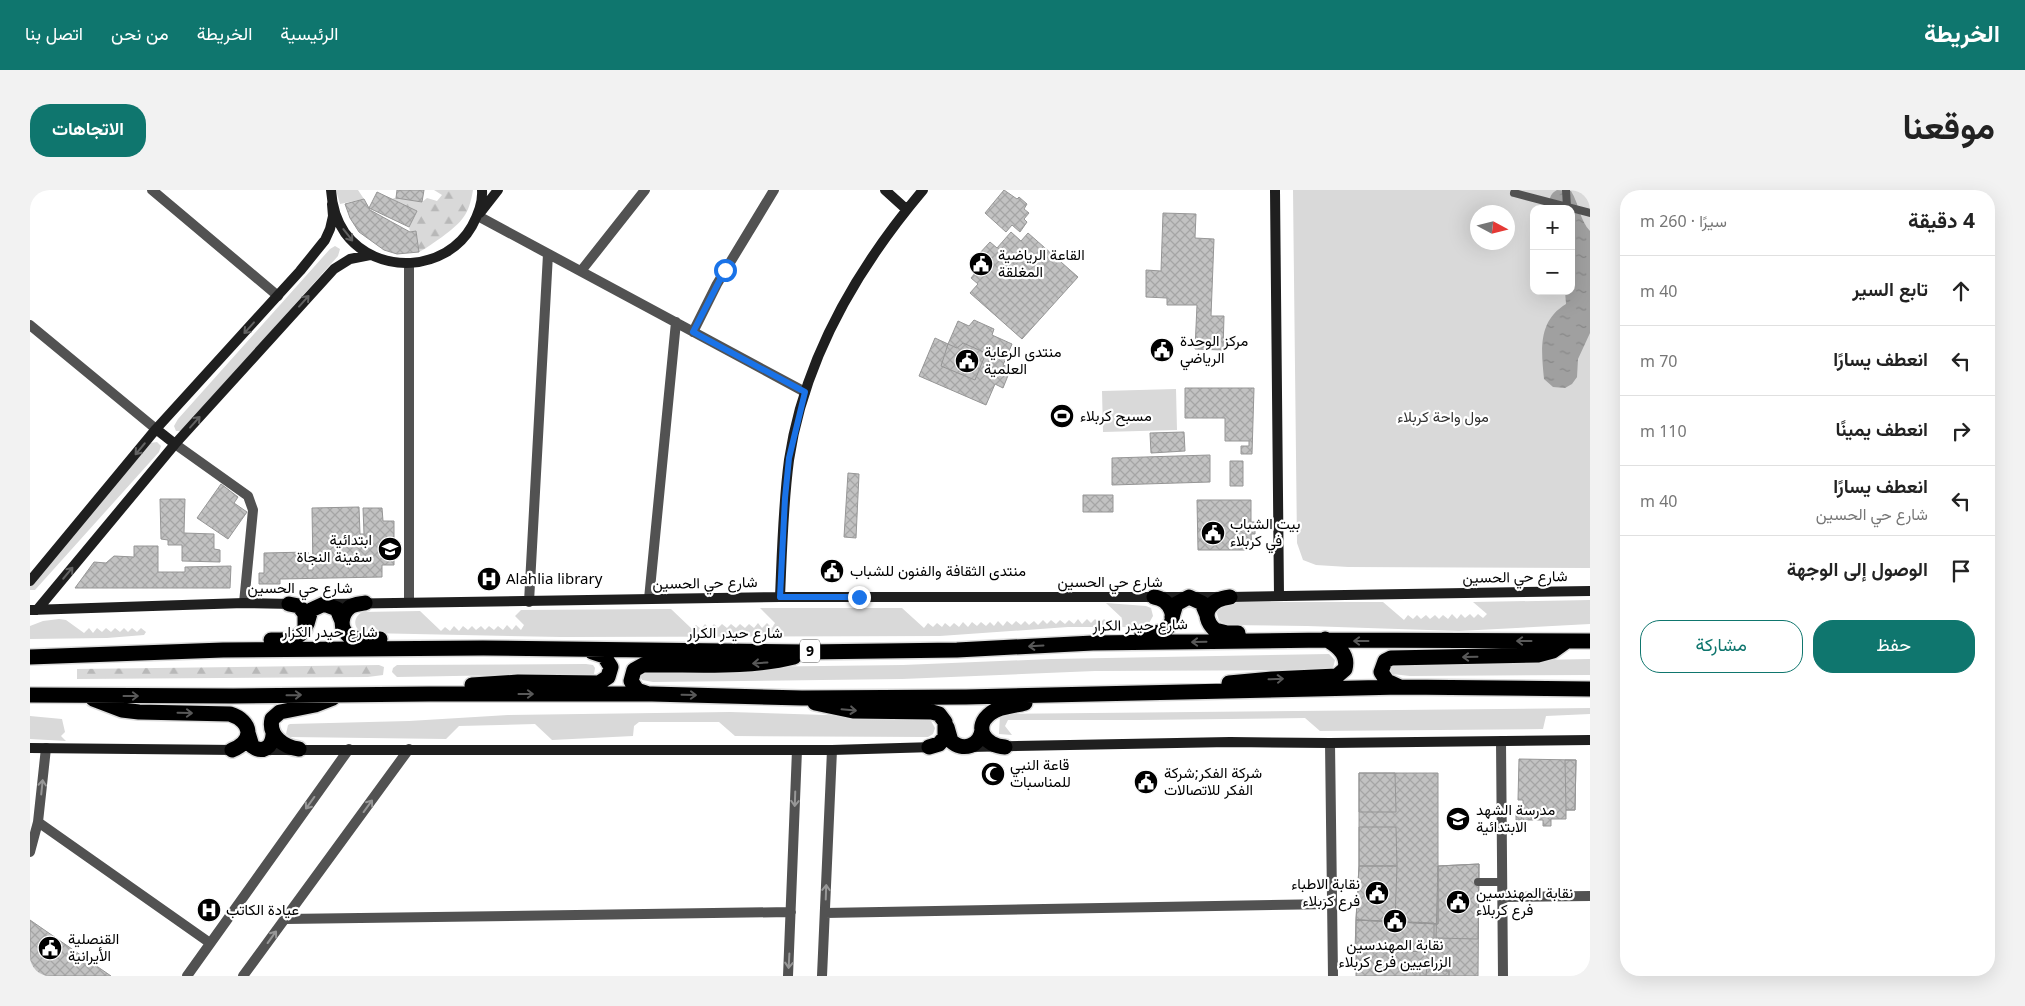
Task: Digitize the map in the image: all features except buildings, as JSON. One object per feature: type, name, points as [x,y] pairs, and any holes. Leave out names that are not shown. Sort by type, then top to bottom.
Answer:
[{"type":"highway","points":[[1154,597],[1160,598],[1168,604],[1172,618]]},
{"type":"highway","points":[[1093,643],[1117,635],[1159,632],[1168,627],[1176,604],[1189,597],[1202,602],[1211,627],[1219,632],[1310,633],[1328,640],[1339,648],[1346,659],[1345,669],[1337,676],[1244,681],[1176,693]]},
{"type":"highway","points":[[1207,615],[1215,600],[1230,597]]},
{"type":"highway","points":[[342,621],[343,616],[350,607],[365,603]]},
{"type":"highway","points":[[289,604],[299,606],[305,614],[307,624]]},
{"type":"highway","points":[[223,650],[252,642],[294,639],[302,633],[311,610],[324,604],[337,609],[346,633],[354,638],[454,641],[482,648]]},
{"type":"highway","name":"شارع حيدر الكرار","points":[[30,657],[223,650],[482,648],[807,652],[957,650],[1093,643],[1328,640],[1590,641]]},
{"type":"highway","points":[[1401,688],[1393,685],[1383,677],[1382,666],[1390,658],[1538,655],[1553,651],[1567,641]]},
{"type":"highway","points":[[429,694],[446,689],[492,684],[599,683],[604,681],[608,677],[611,667],[608,659],[599,654],[580,650]]},
{"type":"highway","points":[[652,694],[642,692],[633,686],[632,675],[638,667],[644,665],[769,662],[794,657],[807,652]]},
{"type":"highway","points":[[30,695],[652,694],[802,698],[1057,696],[1401,688],[1590,689]]},
{"type":"highway","points":[[1552,689],[1590,698]]},
{"type":"highway","points":[[87,696],[122,710],[230,714],[240,717],[245,722],[252,746],[259,750],[265,749],[270,745],[273,735],[271,723],[274,716],[280,712],[315,705],[344,694]]},
{"type":"highway","points":[[802,698],[840,709],[932,712],[942,718],[951,741],[964,747],[977,742],[984,721],[995,710],[1057,696]]},
{"type":"highway","points":[[929,747],[942,741],[947,727]]},
{"type":"highway","points":[[982,730],[990,744],[1005,747]]},
{"type":"highway","points":[[232,750],[246,741],[248,734]]},
{"type":"highway","points":[[273,735],[282,742],[299,749]]},
{"type":"main road","points":[[30,581],[156,429],[278,296],[325,240],[333,216],[331,190]]},
{"type":"main road","points":[[478,216],[482,190]]},
{"type":"main road","points":[[332,204],[337,220],[356,245],[370,255],[389,262],[409,264],[431,260],[450,250],[467,235],[478,216],[498,190]]},
{"type":"main road","points":[[885,190],[906,210]]},
{"type":"main road","points":[[780,597],[788,468],[805,392],[840,309],[867,264],[923,190]]},
{"type":"main road","points":[[1275,190],[1279,596]]},
{"type":"main road","points":[[33,610],[175,444],[334,269],[350,259],[370,255]]},
{"type":"main road","points":[[156,429],[175,444]]},
{"type":"main road","name":"شارع حي الحسين","points":[[33,610],[244,603],[530,602],[780,597],[1230,597],[1590,592]]},
{"type":"main road","points":[[30,748],[832,750],[1230,742],[1330,743],[1590,740]]},
{"type":"street","points":[[152,190],[278,296]]},
{"type":"street","points":[[581,271],[645,190]]},
{"type":"street","points":[[693,332],[721,277],[774,190]]},
{"type":"street","points":[[478,216],[805,392]]},
{"type":"street","points":[[530,602],[548,254]]},
{"type":"street","points":[[409,264],[409,602]]},
{"type":"street","points":[[649,599],[676,322]]},
{"type":"street","points":[[30,325],[156,429]]},
{"type":"street","points":[[175,444],[251,500],[253,510],[244,603]]},
{"type":"street","points":[[1501,741],[1503,976]]},
{"type":"street","points":[[1330,743],[1332,976]]},
{"type":"street","points":[[30,852],[38,822],[46,748]]},
{"type":"street","points":[[187,976],[349,749]]},
{"type":"street","points":[[257,976],[245,973],[409,749]]},
{"type":"street","points":[[788,976],[797,750]]},
{"type":"street","points":[[822,976],[832,750]]},
{"type":"street","points":[[38,822],[210,943]]},
{"type":"street","points":[[1502,897],[1590,896]]},
{"type":"street","points":[[825,913],[1332,904]]},
{"type":"street","points":[[285,919],[791,912]]},
{"type":"lane","points":[[1566,190],[1567,205]]},
{"type":"lane","points":[[1514,193],[1559,205]]},
{"type":"lane","points":[[1575,209],[1590,213]]},
{"type":"lane","points":[[1478,882],[1502,882]]},
{"type":"green space","points":[[336,190],[358,190],[364,199],[340,204]]},
{"type":"green space","points":[[434,190],[473,190],[467,212],[460,222],[419,252],[416,231],[410,232],[409,227],[417,211],[392,199],[422,202],[427,198],[437,201],[442,195]]},
{"type":"green space","name":"مول واحة كربلاء","points":[[1293,190],[1590,190],[1590,568],[1348,567],[1316,565],[1303,560],[1297,543]]},
{"type":"green space","points":[[335,246],[340,249],[338,256],[182,431],[176,431],[174,426],[178,419],[330,249]]},
{"type":"green space","points":[[1176,389],[1177,430],[1103,432],[1102,391]]},
{"type":"green space","points":[[157,442],[161,446],[159,452],[35,590],[30,590],[30,580],[150,443]]},
{"type":"green space","points":[[1590,600],[1590,624],[1459,631],[1227,625],[1219,621],[1217,614],[1218,608],[1227,602],[1383,602],[1404,620],[1408,615],[1413,619],[1417,615],[1421,619],[1426,615],[1430,619],[1435,615],[1439,619],[1443,615],[1448,619],[1452,614],[1457,619],[1461,614],[1465,618],[1470,614],[1474,618],[1478,614],[1483,618],[1487,614],[1473,602]]},
{"type":"green space","points":[[1106,603],[1146,606],[1151,608],[1153,616],[1149,623],[1139,627],[1068,627],[940,636],[561,637],[367,633],[357,628],[355,621],[362,612],[420,611],[441,631],[445,627],[450,631],[454,626],[459,631],[463,626],[468,630],[472,626],[476,630],[481,626],[485,630],[489,626],[494,630],[498,626],[503,630],[507,625],[512,630],[516,625],[521,630],[524,625],[515,616],[521,610],[671,609],[692,629],[696,625],[701,629],[705,624],[710,629],[714,624],[718,628],[722,624],[727,628],[731,624],[736,628],[740,624],[745,628],[749,624],[754,628],[758,623],[762,628],[767,623],[772,628],[775,623],[760,608],[902,608],[924,628],[928,623],[933,627],[937,623],[942,627],[945,623],[950,627],[954,623],[959,627],[963,622],[968,627],[972,622],[977,626],[981,622],[986,626],[990,622],[994,626],[998,621],[1003,626],[1007,621],[1012,625],[1016,621],[1021,625],[1025,621],[1029,625],[1034,621],[1038,625],[1043,620],[1047,624],[1051,620],[1056,624],[1060,620],[1065,624],[1069,620],[1074,624],[1078,619],[1082,624],[1087,619],[1091,623],[1095,619],[1100,623],[1104,619],[1109,623],[1113,619],[1118,623],[1122,618]]},
{"type":"green space","points":[[66,620],[84,633],[89,628],[93,633],[97,628],[102,632],[106,628],[111,632],[115,628],[120,632],[124,628],[128,632],[132,628],[137,632],[141,628],[146,632],[144,635],[107,638],[30,639],[30,626],[43,621]]},
{"type":"green space","points":[[1329,654],[1335,660],[1333,668],[1330,670],[1095,671],[902,679],[653,682],[642,680],[640,676],[641,672],[742,667],[903,665],[1052,659]]},
{"type":"green space","points":[[1590,659],[1590,675],[1410,676],[1392,674],[1389,671],[1392,663]]},
{"type":"green space","points":[[379,665],[384,667],[383,675],[368,677],[77,679],[77,669]]},
{"type":"green space","points":[[397,665],[593,665],[595,668],[594,674],[397,677],[392,672],[393,668]]},
{"type":"green space","points":[[1590,708],[1590,714],[1546,716],[1543,729],[1320,731],[1305,718],[1008,720],[1005,726],[1012,735],[999,734],[1000,714]]},
{"type":"green space","points":[[730,712],[921,718],[931,721],[935,728],[933,734],[928,737],[735,736],[719,722],[639,722],[634,726],[633,736],[552,740],[535,724],[459,726],[446,739],[290,737],[286,734],[290,724],[409,721],[508,715]]},
{"type":"green space","points":[[30,716],[62,719],[65,732],[61,736],[66,741],[30,739]]},
{"type":"water","points":[[1557,190],[1571,191],[1584,222],[1590,231],[1590,333],[1578,359],[1577,377],[1572,384],[1565,388],[1553,387],[1544,379],[1542,347],[1543,337],[1550,319],[1566,304],[1565,295],[1575,295],[1575,205],[1550,205],[1552,194]]},
{"type":"place","name":"القاعة الرياضية المغلقة","points":[[981,264]]},
{"type":"place","name":"مركز الوحدة الرياضي","points":[[1162,350]]},
{"type":"place","name":"منتدى الرعاية العلمية","points":[[967,361]]},
{"type":"place","name":"مسبح كربلاء","points":[[1062,416]]},
{"type":"place","name":"بيت الشباب في كربلاء","points":[[1213,533]]},
{"type":"place","name":"ابتدائية سفينة النجاة","points":[[390,549]]},
{"type":"place","name":"منتدى الثقافة والفنون للشباب","points":[[832,571]]},
{"type":"place","name":"Alahlia library","points":[[489,579]]},
{"type":"place","name":"قاعة النبي للمناسبات","points":[[993,774]]},
{"type":"place","name":"شركة الفكر;شركة الفكر للاتصالات","points":[[1146,782]]},
{"type":"place","name":"مدرسة الشهد الابتدائية","points":[[1458,819]]},
{"type":"place","name":"نقابة الاطباء فرع كربلاء","points":[[1377,893]]},
{"type":"place","name":"نقابة المهندسين فرع كربلاء","points":[[1458,902]]},
{"type":"place","name":"عيادة الكاتب","points":[[209,910]]},
{"type":"place","name":"نقابة المهندسين الزراعيين فرع كربلاء","points":[[1395,921]]},
{"type":"place","name":"القنصلية الأيرانية","points":[[50,948]]},
{"type":"route","points":[[725,270],[693,332],[805,392],[789,458],[780,597],[859,597]]}]
